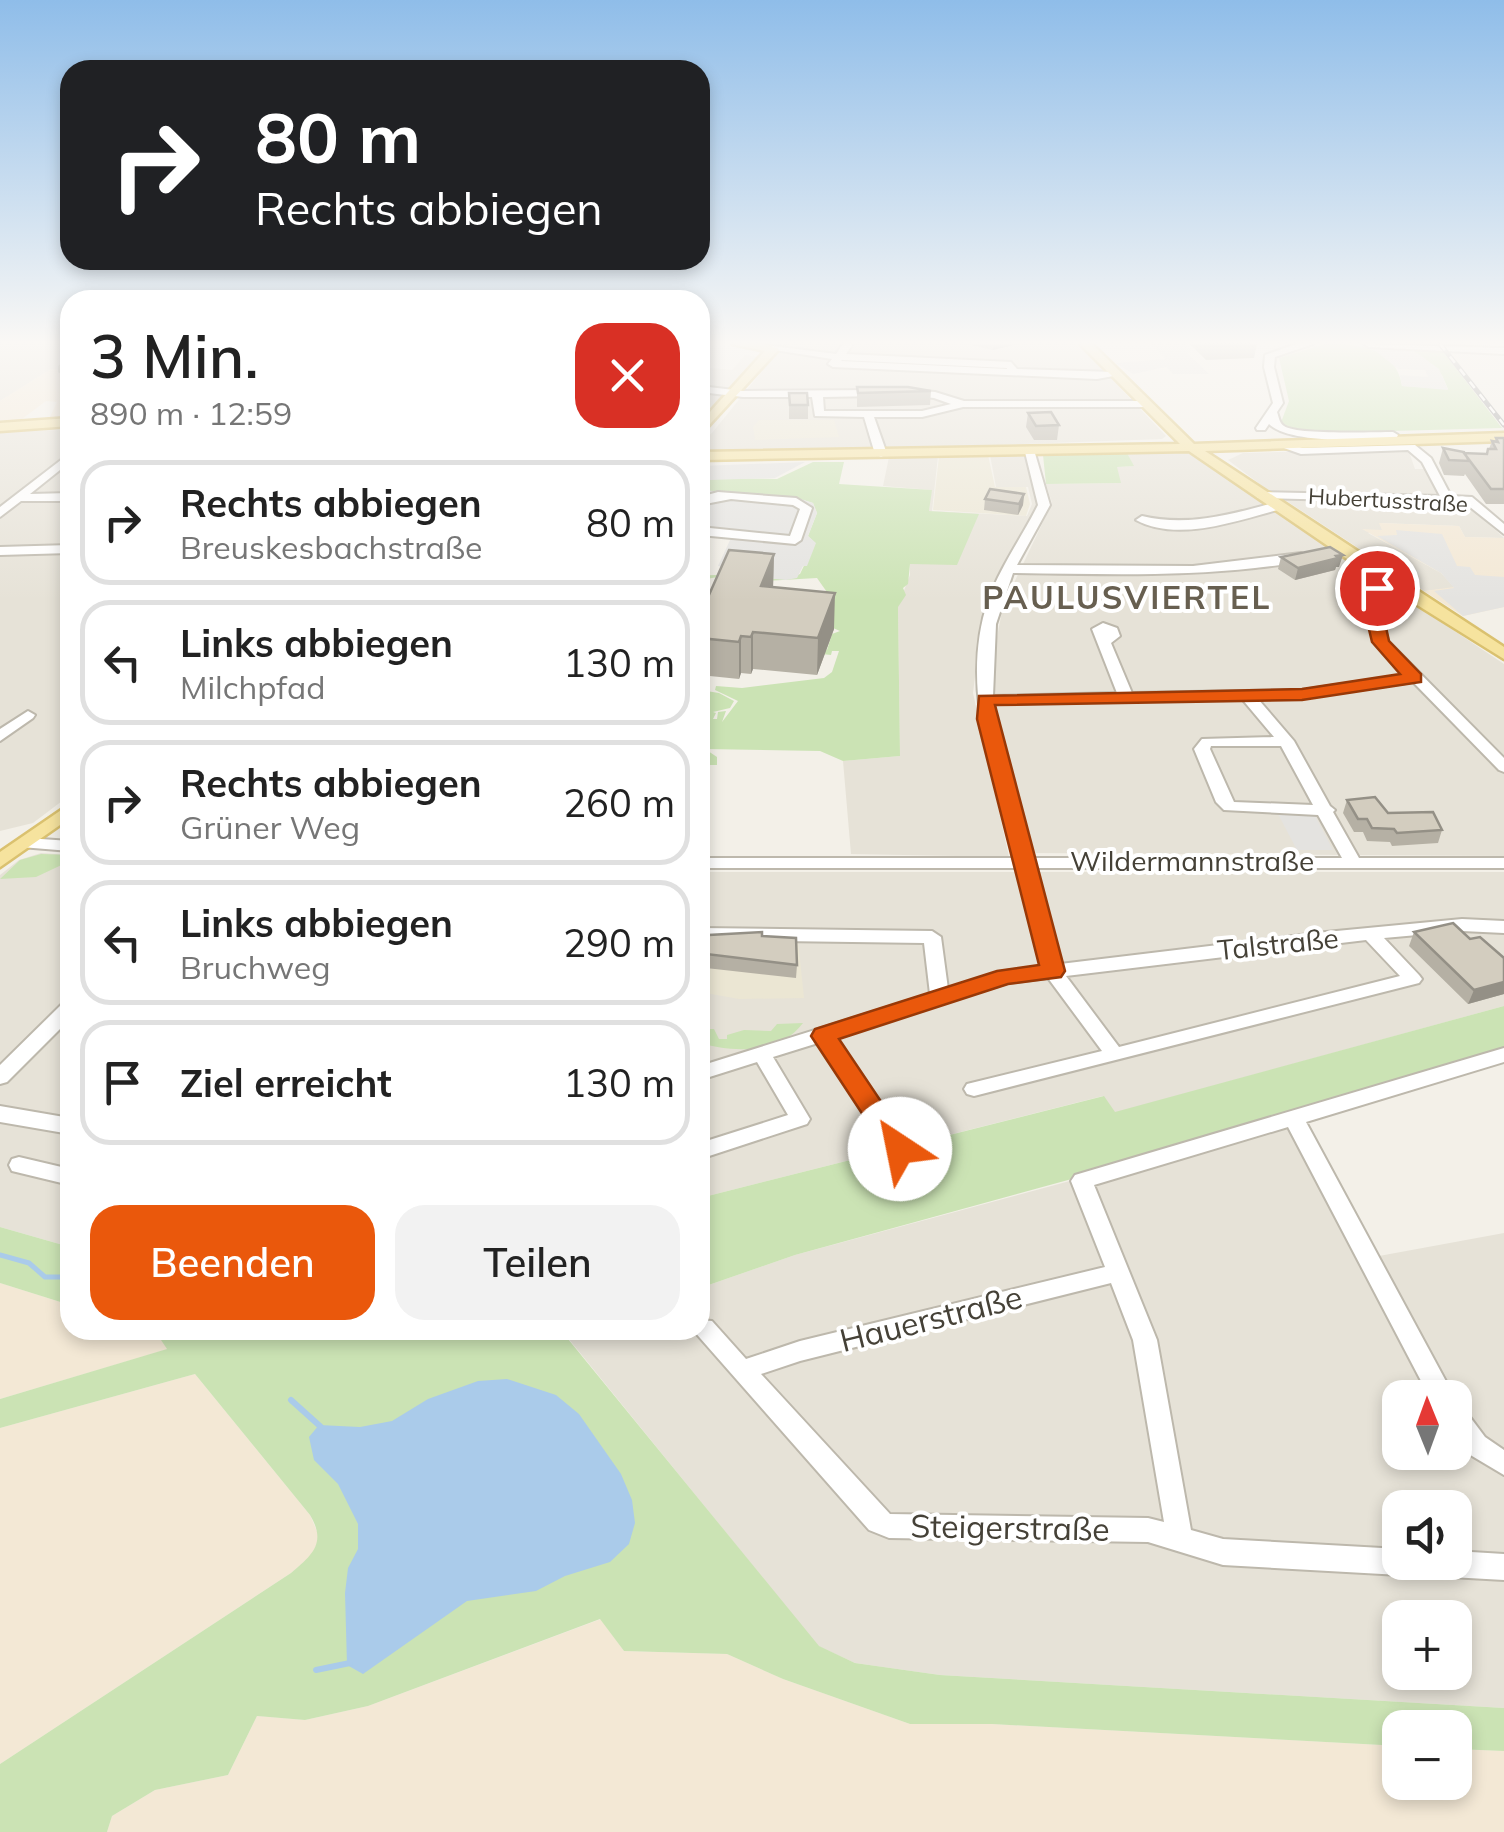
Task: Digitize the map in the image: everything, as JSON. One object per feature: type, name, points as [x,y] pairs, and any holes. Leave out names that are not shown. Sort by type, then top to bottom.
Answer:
[{"type":"main road","points":[[1171,429],[1217,466],[1340,548],[1380,582],[1400,588],[1504,654]]},
{"type":"main road","points":[[1188,445],[1504,434]]},
{"type":"main road","points":[[710,457],[1504,434]]},
{"type":"main road","points":[[1217,466],[1219,456],[1240,446]]},
{"type":"main road","points":[[0,861],[10,844],[60,816]]},
{"type":"street","points":[[873,429],[882,454]]},
{"type":"street","points":[[1275,429],[1301,452],[1411,447],[1427,460],[1447,499]]},
{"type":"street","points":[[1279,429],[1286,439]]},
{"type":"street","points":[[1028,450],[1044,505],[992,608],[984,657],[986,700],[1053,971],[1116,1055]]},
{"type":"street","points":[[0,514],[60,464]]},
{"type":"street","points":[[710,496],[802,503],[806,508],[795,540],[710,533]]},
{"type":"street","name":"Hubertusstraße","points":[[1262,496],[1474,502],[1504,530]]},
{"type":"street","points":[[19,498],[60,497]]},
{"type":"street","points":[[1142,520],[1156,524],[1200,524],[1276,506]]},
{"type":"street","points":[[1010,569],[1244,567],[1340,548]]},
{"type":"street","points":[[0,551],[60,549]]},
{"type":"street","points":[[1380,582],[1370,596],[1380,642],[1504,767]]},
{"type":"street","points":[[1104,641],[1126,698]]},
{"type":"street","points":[[986,700],[1248,697],[1302,694],[1414,678]]},
{"type":"street","points":[[1248,697],[1286,742],[1352,860]]},
{"type":"street","points":[[0,736],[28,715]]},
{"type":"street","points":[[1286,742],[1207,742],[1202,749],[1224,802],[1230,807],[1327,810]]},
{"type":"street","points":[[10,844],[60,846]]},
{"type":"street","name":"Wildermannstraße","points":[[710,862],[1504,863]]},
{"type":"street","name":"Talstraße","points":[[710,1071],[1006,976],[1370,934],[1462,925],[1504,927]]},
{"type":"street","points":[[710,934],[932,937],[940,998]]},
{"type":"street","points":[[974,1089],[1413,978],[1370,934]]},
{"type":"street","points":[[0,1077],[60,1018]]},
{"type":"street","points":[[824,1036],[900,1149]]},
{"type":"street","points":[[710,1148],[800,1118],[762,1055]]},
{"type":"street","points":[[1180,1539],[1145,1340],[1082,1181],[1504,1056]]},
{"type":"street","points":[[0,1114],[60,1124]]},
{"type":"street","points":[[1293,1117],[1433,1380]]},
{"type":"street","points":[[19,1165],[60,1175]]},
{"type":"street","name":"Hauerstraße","points":[[742,1370],[800,1350],[1120,1272]]},
{"type":"street","name":"Steigerstraße","points":[[710,1335],[878,1522],[889,1526],[1148,1530],[1223,1552],[1382,1561]]},
{"type":"street","points":[[1472,1440],[1504,1464]]},
{"type":"street","points":[[1472,1565],[1504,1567]]},
{"type":"shaded area","points":[[715,429],[1160,429],[1166,436],[797,452],[710,452]]},
{"type":"shaded area","points":[[753,429],[837,429],[839,437],[755,440]]},
{"type":"shaded area","points":[[60,430],[60,803],[33,823],[0,831],[0,431]]},
{"type":"shaded area","points":[[1408,449],[1415,469],[1426,469],[1438,495],[1269,491],[1228,460],[1243,453]]},
{"type":"shaded area","points":[[1185,451],[1504,664],[1504,856],[1029,853],[993,710],[994,653],[1003,606],[1052,503],[1046,484],[1120,483],[1116,467],[1133,466],[1127,453]]},
{"type":"shaded area","points":[[1027,454],[1038,503],[982,620],[973,693],[1009,857],[851,854],[843,761],[900,756],[898,606],[910,575],[910,564],[978,515],[929,511],[931,490],[883,486],[889,457],[938,456],[932,511],[1027,516],[1032,504],[1028,487],[996,487],[990,455]]},
{"type":"shaded area","points":[[988,455],[995,487],[1026,487],[1030,504],[1026,516],[933,510],[939,456]]},
{"type":"shaded area","points":[[805,462],[775,478],[710,480],[710,466]]},
{"type":"shaded area","points":[[710,491],[797,498],[813,503],[817,513],[808,536],[816,543],[807,566],[803,566],[797,578],[720,574],[723,567],[718,566],[731,538],[737,538],[739,533],[710,529]]},
{"type":"shaded area","points":[[1282,498],[1467,504],[1504,538],[1465,537],[1459,526],[1380,523],[1383,530],[1368,533],[1441,573],[1455,588],[1424,591]]},
{"type":"shaded area","points":[[1379,523],[1459,526],[1465,537],[1504,538],[1504,607],[1463,616],[1424,591],[1454,587],[1441,573],[1362,529],[1382,530]]},
{"type":"shaded area","points":[[1396,530],[1442,534],[1457,566],[1470,567],[1475,575],[1504,577],[1504,607],[1463,616],[1434,591],[1454,588],[1441,573],[1377,536],[1397,535]]},
{"type":"shaded area","points":[[1277,812],[1313,812],[1333,850],[1297,850]]},
{"type":"shaded area","points":[[41,853],[60,854],[60,1244],[0,1227],[0,875],[19,860]]},
{"type":"shaded area","points":[[710,872],[1504,872],[1504,1006],[1114,1113],[1103,1096],[710,1195]]},
{"type":"shaded area","points":[[710,938],[798,941],[804,998],[739,999],[710,994]]},
{"type":"shaded area","points":[[1304,1118],[1379,1256],[1504,1233],[1504,1708],[940,1675],[855,1663],[818,1646],[570,1340],[710,1340],[710,1285],[795,1255]]},
{"type":"shaded area","points":[[0,1283],[60,1302],[60,1340],[161,1340],[168,1349],[0,1399]]},
{"type":"shaded area","points":[[195,1374],[310,1515],[319,1536],[317,1551],[291,1573],[0,1764],[0,1428]]},
{"type":"shaded area","points":[[601,1619],[624,1651],[727,1654],[783,1679],[910,1724],[992,1724],[1382,1745],[1382,1800],[1472,1800],[1472,1750],[1504,1751],[1504,1832],[107,1832],[112,1816],[155,1790],[228,1775],[257,1716],[305,1720],[368,1706]]},
{"type":"green space","points":[[1290,429],[1447,429],[1319,433]]},
{"type":"green space","points":[[1127,453],[1134,466],[1117,467],[1121,483],[1046,484],[1043,455]]},
{"type":"green space","points":[[813,462],[844,462],[839,484],[932,490],[929,511],[979,514],[957,565],[910,564],[908,584],[903,588],[906,595],[898,607],[900,756],[843,761],[820,751],[710,749],[710,692],[734,701],[730,708],[713,712],[713,719],[717,719],[718,712],[726,711],[722,722],[738,701],[715,690],[716,686],[742,688],[824,678],[832,672],[839,651],[832,651],[831,655],[794,651],[795,647],[827,650],[832,634],[840,631],[833,628],[829,595],[817,578],[765,581],[724,576],[710,578],[712,575],[776,579],[800,574],[815,543],[808,536],[817,513],[813,503],[797,498],[710,492],[710,478],[777,479]]},
{"type":"green space","points":[[710,752],[717,757],[717,765],[710,765]]},
{"type":"green space","points":[[41,854],[60,855],[60,866],[36,877],[0,879],[20,860]]},
{"type":"green space","points":[[1504,1006],[1504,1051],[1079,1177],[795,1255],[710,1285],[710,1195],[1104,1096],[1115,1112]]},
{"type":"green space","points":[[803,1023],[782,1041],[769,1046],[741,1049],[710,1045],[710,1029],[719,1039],[727,1039],[727,1035],[744,1030],[771,1031],[777,1024]]},
{"type":"green space","points":[[0,1227],[60,1244],[60,1302],[0,1283]]},
{"type":"green space","points":[[161,1340],[569,1340],[819,1646],[855,1663],[940,1675],[1504,1708],[1504,1751],[1472,1750],[1472,1710],[1382,1710],[1382,1745],[992,1724],[910,1724],[783,1679],[727,1654],[624,1651],[600,1619],[368,1706],[305,1720],[257,1716],[228,1775],[155,1790],[112,1816],[107,1832],[0,1832],[0,1764],[291,1573],[315,1548],[317,1533],[310,1515],[195,1374],[0,1428],[0,1399],[167,1349]]},
{"type":"water","points":[[507,1379],[556,1395],[579,1414],[621,1474],[632,1500],[635,1523],[629,1544],[610,1562],[565,1576],[536,1591],[467,1601],[363,1674],[347,1665],[345,1593],[348,1568],[358,1549],[358,1524],[338,1484],[314,1460],[309,1437],[319,1425],[360,1427],[392,1421],[428,1399],[478,1381]]},
{"type":"building","points":[[1496,438],[1504,438],[1504,489],[1491,489],[1464,453],[1487,454],[1488,449],[1496,449],[1492,441],[1498,442]]},
{"type":"building","points":[[1443,448],[1464,452],[1469,461],[1449,460]]},
{"type":"building","points":[[990,489],[1024,494],[1019,504],[985,499]]},
{"type":"building","points":[[1330,547],[1343,555],[1298,568],[1281,557]]},
{"type":"building","points":[[729,550],[774,554],[761,586],[835,593],[818,638],[753,632],[751,637],[741,636],[739,642],[710,639],[710,593]]},
{"type":"building","points":[[1375,797],[1388,813],[1433,812],[1442,830],[1397,833],[1394,829],[1372,828],[1367,819],[1358,819],[1347,800]]},
{"type":"building","points":[[1453,923],[1470,939],[1480,937],[1504,958],[1504,982],[1474,990],[1414,932]]},
{"type":"building","points":[[762,932],[762,936],[796,938],[797,965],[710,954],[710,935]]},
{"type":"waterway","points":[[0,1255],[29,1263],[45,1277],[60,1277]]},
{"type":"waterway","points":[[291,1400],[321,1427]]},
{"type":"waterway","points":[[316,1670],[350,1663]]},
{"type":"district","name":"PAULUSVIERTEL","points":[[1127,598]]},
{"type":"route","points":[[900,1149],[824,1036],[1006,976],[1053,971],[987,719],[986,700],[1248,697],[1302,694],[1414,678],[1380,642],[1370,596],[1377,588]]}]
